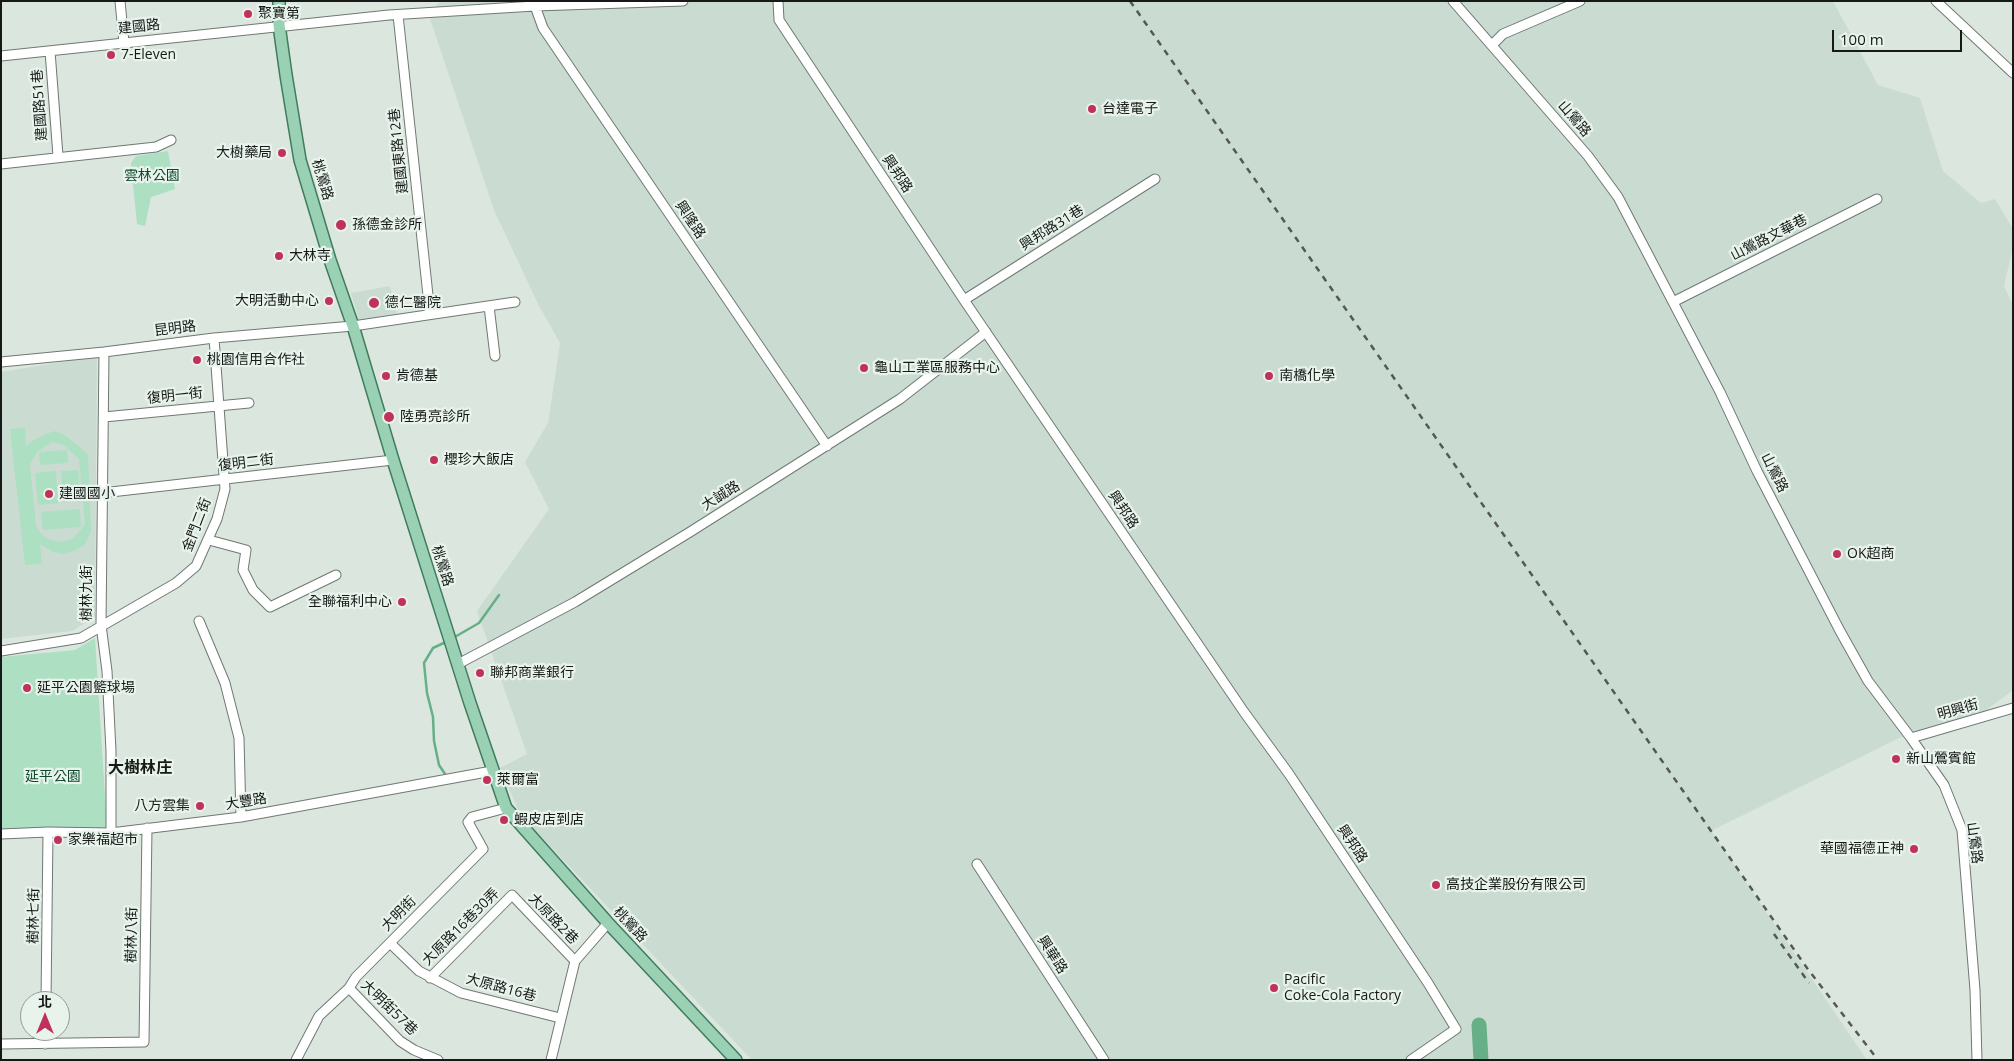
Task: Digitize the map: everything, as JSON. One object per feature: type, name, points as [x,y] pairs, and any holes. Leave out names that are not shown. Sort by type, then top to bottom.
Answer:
[{"type":"main road","name":"桃鶯路","points":[[279,1],[279,26],[300,160],[450,640],[492,771],[506,808],[608,923],[736,1060]]},
{"type":"street","points":[[120,1],[124,43]]},
{"type":"street","name":"建國路","points":[[1,56],[398,15],[535,6],[683,1]]},
{"type":"street","name":"興邦路","points":[[778,1],[779,20],[964,300],[1244,712],[1289,774],[1428,983],[1456,1030],[1411,1060]]},
{"type":"street","name":"山鶯路","points":[[1453,1],[1588,156],[1618,197],[1720,392],[1757,471],[1840,631],[1868,681],[1912,738],[1944,785],[1962,830],[1978,1060]]},
{"type":"street","points":[[1492,45],[1503,34],[1580,1]]},
{"type":"street","points":[[1936,1],[2013,73]]},
{"type":"street","name":"興隆路","points":[[535,6],[544,28],[827,446]]},
{"type":"street","name":"建國東路12巷","points":[[398,15],[430,314]]},
{"type":"street","name":"建國路51巷","points":[[50,51],[58,156]]},
{"type":"street","points":[[1,164],[156,146],[171,140]]},
{"type":"street","name":"興邦路31巷","points":[[964,300],[1155,179]]},
{"type":"street","name":"山鶯路文華巷","points":[[1673,302],[1877,199]]},
{"type":"street","name":"昆明路","points":[[1,362],[104,352],[214,338],[353,326],[515,302]]},
{"type":"street","points":[[489,306],[495,356]]},
{"type":"street","name":"大誠路","points":[[458,664],[575,602],[827,446],[900,399],[986,332]]},
{"type":"street","name":"金門二街","points":[[1,651],[81,638],[176,583],[196,566],[217,520],[225,489],[214,338]]},
{"type":"street","name":"樹林九街","points":[[104,352],[101,625],[107,670],[112,833]]},
{"type":"street","name":"復明一街","points":[[104,417],[249,403]]},
{"type":"street","name":"復明二街","points":[[102,493],[393,460]]},
{"type":"street","points":[[209,540],[246,550],[243,570],[253,590],[270,607],[336,575]]},
{"type":"street","points":[[199,621],[226,683],[239,738],[241,817]]},
{"type":"street","name":"明興街","points":[[1912,738],[2013,708]]},
{"type":"street","name":"大豐路","points":[[1,834],[48,832],[112,833],[241,817],[492,771]]},
{"type":"street","name":"大明街","points":[[296,1060],[319,1016],[349,988],[356,977],[483,849],[468,822],[472,817],[506,808]]},
{"type":"street","name":"樹林八街","points":[[45,1044],[144,1042],[147,828]]},
{"type":"street","name":"樹林七街","points":[[46,991],[48,832]]},
{"type":"street","name":"興華路","points":[[977,864],[1104,1060]]},
{"type":"street","name":"大原路2巷","points":[[512,895],[575,961]]},
{"type":"street","name":"大原路16巷30弄","points":[[430,978],[512,895]]},
{"type":"street","points":[[551,1060],[575,961],[608,923]]},
{"type":"street","name":"大原路16巷","points":[[390,943],[419,971],[461,993],[560,1018]]},
{"type":"street","name":"大明街57巷","points":[[349,988],[400,1041],[414,1050],[438,1060]]},
{"type":"street","points":[[1,1044],[45,1044],[45,1041]]},
{"type":"shaded area","points":[[441,1],[1833,1],[1878,85],[1920,98],[1943,171],[1981,203],[1995,199],[2013,229],[2013,247],[2004,286],[2013,305],[2013,690],[1977,717],[1899,738],[1711,831],[1867,1060],[752,1060],[520,814],[500,768],[527,754],[477,611],[549,509],[525,462],[548,423],[560,343],[538,304],[494,210],[428,13]]},
{"type":"shaded area","name":"德仁醫院","points":[[390,286],[397,314],[359,320],[351,293]]},
{"type":"shaded area","name":"建國國小","points":[[97,356],[95,617],[72,631],[1,639],[1,372]]},
{"type":"green space","name":"雲林公園","points":[[168,151],[175,189],[151,197],[145,226],[137,224],[131,163],[136,156]]},
{"type":"green space","points":[[25,428],[26,446],[35,439],[54,431],[66,436],[88,454],[91,532],[85,544],[76,550],[63,554],[53,552],[40,544],[42,564],[25,565],[10,429]],"holes":[[[53,442],[65,446],[79,459],[85,523],[73,538],[62,542],[51,540],[42,535],[36,526],[30,464],[38,451]]]},
{"type":"green space","points":[[67,450],[68,463],[40,465],[39,452]]},
{"type":"green space","points":[[78,470],[81,500],[63,502],[61,471]]},
{"type":"green space","points":[[56,471],[58,503],[38,505],[35,473]]},
{"type":"green space","points":[[80,509],[81,527],[43,530],[41,512]]},
{"type":"green space","name":"延平公園","points":[[95,638],[107,828],[1,834],[1,657],[75,650]]},
{"type":"waterway","points":[[453,638],[479,623],[499,595]]},
{"type":"waterway","points":[[445,774],[439,765],[434,741],[433,717],[427,693],[424,663],[433,648],[448,641]]},
{"type":"waterway","points":[[1479,1025],[1481,1060]]},
{"type":"railway","points":[[1130,1],[1807,968],[1878,1060]]},
{"type":"railway","points":[[1774,934],[1809,983]]},
{"type":"place","name":"聚寶第","points":[[248,14]]},
{"type":"place","name":"7-Eleven","points":[[111,55]]},
{"type":"place","name":"台達電子","points":[[1092,109]]},
{"type":"place","name":"大樹藥局","points":[[282,153]]},
{"type":"place","name":"孫德金診所","points":[[341,225]]},
{"type":"place","name":"大林寺","points":[[279,256]]},
{"type":"place","name":"大明活動中心","points":[[329,301]]},
{"type":"place","name":"德仁醫院","points":[[374,303]]},
{"type":"place","name":"桃園信用合作社","points":[[197,360]]},
{"type":"place","name":"龜山工業區服務中心","points":[[864,368]]},
{"type":"place","name":"肯德基","points":[[386,376]]},
{"type":"place","name":"南橋化學","points":[[1269,376]]},
{"type":"place","name":"陸勇亮診所","points":[[389,417]]},
{"type":"place","name":"櫻珍大飯店","points":[[434,460]]},
{"type":"place","name":"建國國小","points":[[49,494]]},
{"type":"place","name":"OK超商","points":[[1837,554]]},
{"type":"place","name":"全聯福利中心","points":[[402,602]]},
{"type":"place","name":"聯邦商業銀行","points":[[480,673]]},
{"type":"place","name":"延平公園籃球場","points":[[27,688]]},
{"type":"place","name":"新山鶯賓館","points":[[1896,759]]},
{"type":"place","name":"萊爾富","points":[[487,780]]},
{"type":"place","name":"八方雲集","points":[[200,806]]},
{"type":"place","name":"蝦皮店到店","points":[[504,820]]},
{"type":"place","name":"家樂福超市","points":[[58,840]]},
{"type":"place","name":"華國福德正神","points":[[1914,849]]},
{"type":"place","name":"高技企業股份有限公司","points":[[1436,885]]},
{"type":"place","name":"Pacific Coke-Cola Factory","points":[[1274,988]]},
{"type":"district","name":"大樹林庄","points":[[140,768]]}]
